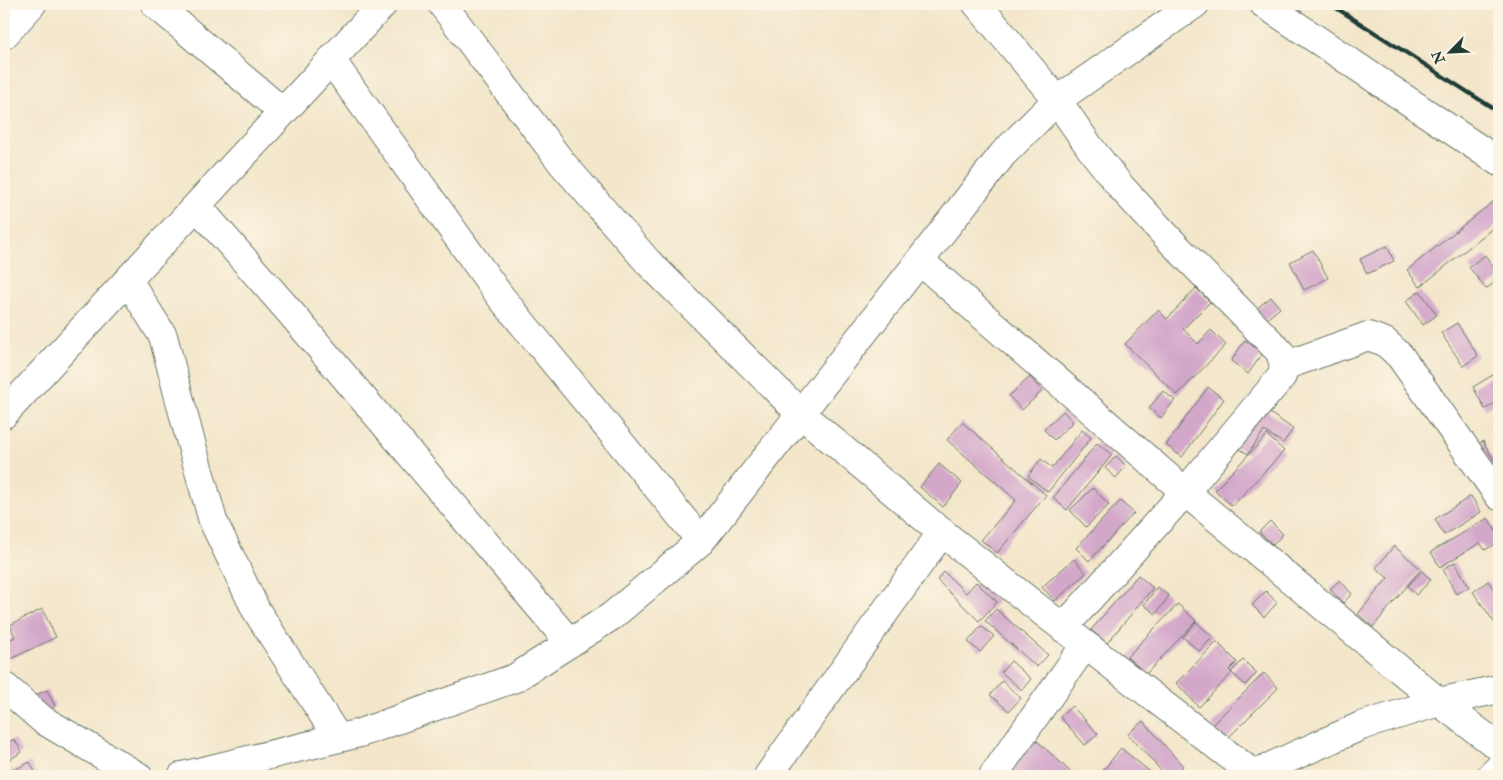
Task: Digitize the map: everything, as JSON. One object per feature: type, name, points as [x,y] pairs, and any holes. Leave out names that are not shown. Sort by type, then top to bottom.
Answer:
[{"type":"street","points":[[4,35],[32,4]]},
{"type":"street","points":[[155,4],[283,112]]},
{"type":"street","points":[[4,414],[383,4]]},
{"type":"street","points":[[442,4],[562,163],[648,262],[801,414],[942,532],[1063,628],[1256,776],[1265,769],[1361,726],[1439,702],[1499,689]]},
{"type":"street","points":[[977,4],[1057,100],[1091,149],[1121,187],[1280,352],[1284,366],[1282,376],[1185,492],[1063,628]]},
{"type":"street","points":[[182,776],[360,733],[515,678],[612,616],[701,541],[1003,154],[1057,100],[1195,4]]},
{"type":"street","points":[[1264,4],[1499,162]]},
{"type":"street","points":[[332,60],[500,296],[701,541]]},
{"type":"street","points":[[197,206],[290,311],[570,643]]},
{"type":"street","points":[[920,260],[1185,492],[1439,702],[1499,747]]},
{"type":"street","points":[[128,280],[163,336],[213,521],[256,610],[338,738]]},
{"type":"street","points":[[1284,366],[1368,336],[1385,342],[1400,356],[1499,496]]},
{"type":"street","points":[[768,776],[942,532]]},
{"type":"street","points":[[993,776],[1085,645]]},
{"type":"street","points":[[4,686],[44,720],[138,776]]},
{"type":"street","points":[[1492,776],[1499,768]]},
{"type":"building","points":[[1499,197],[1499,223],[1420,287],[1407,270]]},
{"type":"building","points":[[1387,246],[1394,261],[1367,274],[1360,259]]},
{"type":"building","points":[[1313,250],[1328,278],[1304,290],[1290,262]]},
{"type":"building","points":[[1485,255],[1499,275],[1499,279],[1486,289],[1469,267]]},
{"type":"building","points":[[1196,288],[1210,302],[1183,329],[1198,344],[1211,330],[1226,345],[1177,395],[1125,344],[1158,310],[1167,319]]},
{"type":"building","points":[[1420,291],[1437,315],[1423,325],[1406,301]]},
{"type":"building","points":[[1271,297],[1280,308],[1255,329],[1246,317]]},
{"type":"building","points":[[1457,323],[1478,356],[1463,366],[1441,333]]},
{"type":"building","points":[[1245,340],[1263,353],[1248,374],[1231,361]]},
{"type":"building","points":[[1496,373],[1499,379],[1499,401],[1485,409],[1473,387]]},
{"type":"building","points":[[1030,377],[1042,391],[1022,410],[1009,396]]},
{"type":"building","points":[[1208,387],[1224,399],[1182,457],[1166,445]]},
{"type":"building","points":[[1163,391],[1175,400],[1161,418],[1149,408]]},
{"type":"building","points":[[1261,407],[1293,429],[1283,443],[1264,431],[1248,454],[1235,446]]},
{"type":"building","points":[[1063,411],[1073,422],[1054,440],[1044,430]]},
{"type":"building","points":[[962,422],[1046,495],[997,553],[981,540],[1016,500],[947,440]]},
{"type":"building","points":[[1082,430],[1091,438],[1048,492],[1028,476],[1041,459],[1052,468]]},
{"type":"building","points":[[1267,435],[1284,451],[1232,506],[1215,490]]},
{"type":"building","points":[[1483,441],[1494,460],[1499,457],[1499,477],[1471,449]]},
{"type":"building","points":[[1097,443],[1112,455],[1067,510],[1053,498]]},
{"type":"building","points":[[1116,456],[1126,466],[1116,478],[1105,468]]},
{"type":"building","points":[[939,464],[962,483],[943,507],[920,487]]},
{"type":"building","points":[[1093,488],[1109,505],[1086,527],[1070,510]]},
{"type":"building","points":[[1471,496],[1481,512],[1444,535],[1435,519]]},
{"type":"building","points":[[1120,501],[1134,513],[1089,561],[1076,548]]},
{"type":"building","points":[[1488,518],[1499,536],[1499,542],[1485,550],[1480,543],[1440,567],[1431,552]]},
{"type":"building","points":[[1270,521],[1283,534],[1273,545],[1259,532]]},
{"type":"building","points":[[1394,546],[1421,569],[1373,627],[1358,614],[1388,578],[1376,568]]},
{"type":"building","points":[[1074,559],[1086,573],[1055,601],[1042,587]]},
{"type":"building","points":[[1455,562],[1469,587],[1456,594],[1443,569]]},
{"type":"building","points":[[1422,571],[1431,580],[1416,595],[1408,586]]},
{"type":"building","points":[[944,572],[966,593],[976,582],[997,602],[979,621],[937,580]]},
{"type":"building","points":[[1138,575],[1153,588],[1107,643],[1091,630]]},
{"type":"building","points":[[1340,580],[1352,594],[1343,603],[1330,589]]},
{"type":"building","points":[[1488,581],[1499,597],[1499,629],[1473,592]]},
{"type":"building","points":[[1157,587],[1169,596],[1156,614],[1144,605]]},
{"type":"building","points":[[1266,591],[1277,603],[1264,617],[1252,605]]},
{"type":"building","points":[[1178,604],[1196,621],[1146,674],[1127,657]]},
{"type":"building","points":[[42,609],[56,637],[11,659],[4,644],[4,642],[15,637],[10,625]]},
{"type":"building","points":[[996,609],[1048,655],[1037,667],[985,621]]},
{"type":"building","points":[[1196,622],[1213,637],[1199,651],[1183,637]]},
{"type":"building","points":[[981,626],[994,636],[980,652],[968,642]]},
{"type":"building","points":[[1217,642],[1237,662],[1229,670],[1232,673],[1199,707],[1176,683]]},
{"type":"building","points":[[1243,660],[1257,673],[1245,685],[1231,672]]},
{"type":"building","points":[[1011,661],[1031,679],[1022,690],[1001,672]]},
{"type":"building","points":[[1264,673],[1278,688],[1226,740],[1212,725]]},
{"type":"building","points":[[1002,681],[1021,698],[1009,711],[990,695]]},
{"type":"building","points":[[47,690],[55,706],[41,714],[32,697]]},
{"type":"building","points":[[1072,706],[1098,734],[1085,745],[1060,717]]},
{"type":"building","points":[[1143,721],[1183,766],[1172,776],[1166,776],[1128,734]]},
{"type":"building","points":[[14,739],[22,752],[4,763],[4,745]]},
{"type":"building","points":[[1035,739],[1075,776],[1011,776],[1008,773]]},
{"type":"building","points":[[1121,748],[1155,776],[1106,776],[1101,773]]},
{"type":"building","points":[[30,762],[37,776],[4,776],[4,775]]},
{"type":"railway","points":[[1330,4],[1499,112]]}]
